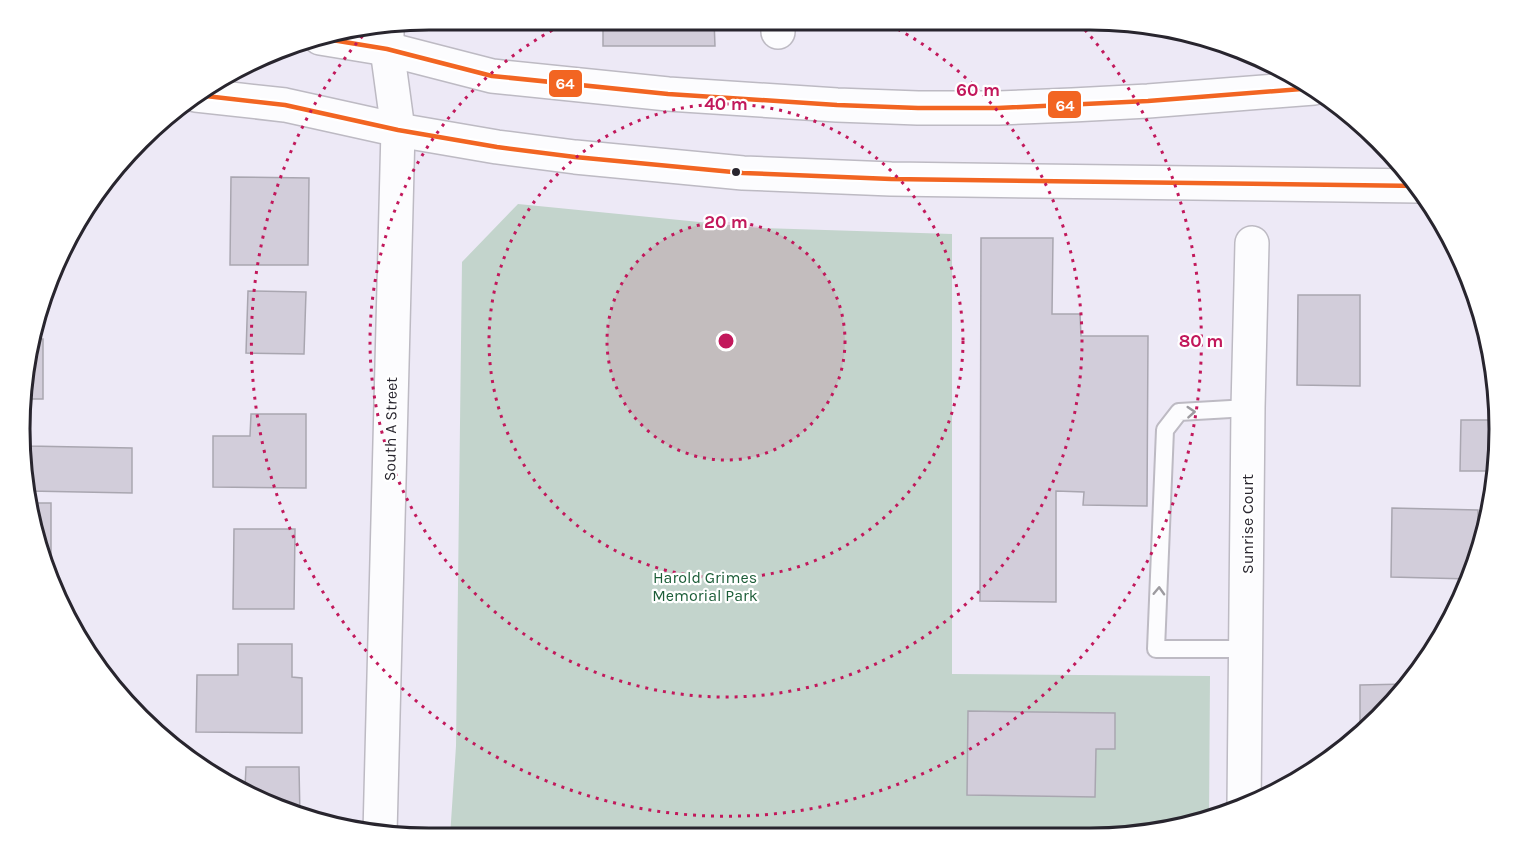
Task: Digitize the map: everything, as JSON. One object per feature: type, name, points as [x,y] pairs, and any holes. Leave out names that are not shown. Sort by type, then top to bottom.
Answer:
[{"type":"street","points":[[351,38],[387,38],[492,76],[647,92],[837,105],[918,108],[1061,106],[1300,89]]},
{"type":"street","name":"South A Street","points":[[380,825],[398,130],[387,38]]},
{"type":"street","points":[[208,96],[285,105],[398,130],[496,147],[687,168],[795,176],[891,179],[1407,186]]},
{"type":"street","name":"Sunrise Court","points":[[1244,797],[1252,243]]},
{"type":"lane","points":[[1246,649],[1156,650],[1165,430],[1179,412],[1248,408]]},
{"type":"green space","name":"Harold Grimes Memorial Park","points":[[518,204],[760,228],[952,234],[952,674],[1210,676],[1209,809],[1142,825],[1090,828],[451,828],[456,746],[462,262]]},
{"type":"building","points":[[603,30],[714,30],[715,46],[603,46]]},
{"type":"building","points":[[231,177],[309,178],[308,265],[230,265]]},
{"type":"building","points":[[981,238],[1053,238],[1052,314],[1080,314],[1081,336],[1148,336],[1147,506],[1083,505],[1084,492],[1056,491],[1056,602],[980,601]]},
{"type":"building","points":[[248,291],[306,292],[304,354],[246,353]]},
{"type":"building","points":[[1298,295],[1360,295],[1360,386],[1297,385]]},
{"type":"building","points":[[41,339],[43,339],[43,399],[31,399]]},
{"type":"building","points":[[251,414],[306,414],[306,488],[213,487],[213,436],[250,436]]},
{"type":"building","points":[[1461,420],[1489,420],[1487,471],[1460,471]]},
{"type":"building","points":[[31,446],[132,448],[132,493],[35,491]]},
{"type":"building","points":[[37,503],[51,503],[51,557]]},
{"type":"building","points":[[1392,508],[1478,510],[1475,532],[1460,579],[1391,577]]},
{"type":"building","points":[[234,529],[295,529],[294,609],[233,609]]},
{"type":"building","points":[[238,644],[292,644],[292,677],[302,678],[302,733],[196,732],[197,675],[238,675]]},
{"type":"building","points":[[1397,684],[1360,722],[1360,685]]},
{"type":"building","points":[[968,711],[1115,713],[1115,749],[1096,749],[1095,797],[967,795]]},
{"type":"building","points":[[246,767],[299,767],[300,807],[276,798],[245,783]]},
{"type":"transit line","name":"64","points":[[338,41],[387,49],[492,76],[668,94],[837,105],[998,108],[1148,101],[1300,89]]},
{"type":"transit line","name":"64","points":[[208,96],[285,105],[398,130],[497,147],[743,173],[891,179],[1407,186]]}]
